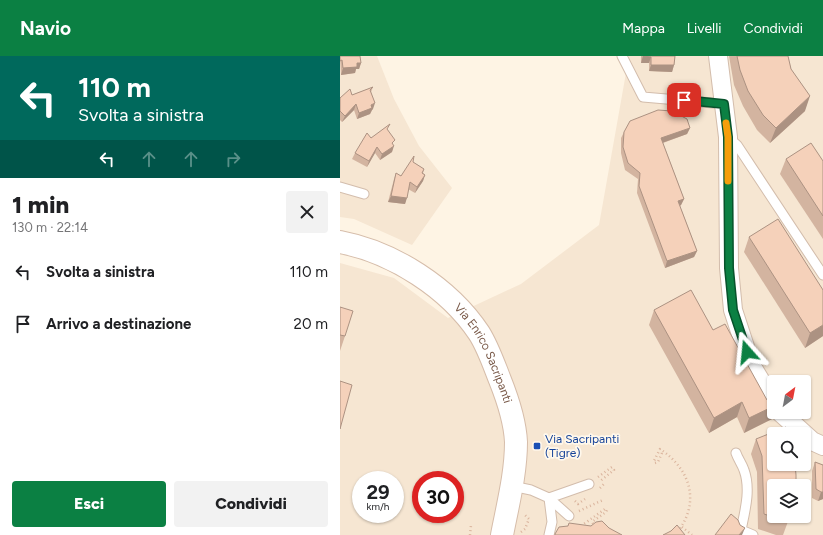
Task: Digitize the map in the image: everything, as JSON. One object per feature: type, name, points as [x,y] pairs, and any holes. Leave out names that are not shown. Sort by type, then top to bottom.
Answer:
[{"type":"street","points":[[718,56],[728,137],[729,268],[733,310],[751,365],[767,391]]},
{"type":"street","name":"Via Enrico Sacripanti","points":[[340,242],[386,256],[423,277],[456,305],[479,334],[510,403],[516,441],[512,486],[502,535]]},
{"type":"street","points":[[788,419],[812,441],[823,446]]},
{"type":"lane","points":[[622,56],[643,97],[724,104]]},
{"type":"lane","points":[[728,137],[737,145],[823,275]]},
{"type":"lane","points":[[340,187],[364,194]]},
{"type":"lane","points":[[736,453],[745,472],[747,490],[746,508],[741,530],[753,535]]},
{"type":"lane","points":[[549,498],[589,484]]},
{"type":"lane","points":[[512,486],[531,490],[549,498],[569,516]]},
{"type":"lane","points":[[549,498],[552,522],[550,535]]},
{"type":"path","points":[[662,454],[656,463],[654,460],[660,449],[675,461],[683,471],[690,487],[689,511],[682,527],[675,535]]},
{"type":"path","points":[[569,516],[603,500]]},
{"type":"path","points":[[576,530],[605,509],[607,510],[606,512],[592,522],[597,531]]},
{"type":"path","points":[[470,535],[471,525]]},
{"type":"path","points":[[682,527],[692,535]]},
{"type":"shaded area","points":[[340,56],[377,56],[394,99],[419,146],[452,188],[412,245],[354,219],[340,217]]},
{"type":"shaded area","points":[[629,56],[823,56],[823,535],[340,535],[340,263],[394,278],[448,318],[521,284],[599,225]]},
{"type":"building","points":[[340,56],[360,56],[361,63],[357,63],[357,67],[343,68],[342,60],[340,61]]},
{"type":"building","points":[[643,56],[675,56],[674,65],[651,65],[651,57]]},
{"type":"building","points":[[737,56],[788,56],[791,69],[810,96],[776,128],[763,115],[748,91],[740,70]]},
{"type":"building","points":[[373,87],[370,90],[375,103],[371,105],[372,108],[359,113],[356,104],[345,116],[340,111],[340,98],[350,89],[352,95]]},
{"type":"building","points":[[658,110],[672,111],[687,119],[690,128],[661,138],[684,199],[678,201],[697,251],[667,261],[639,186],[640,173],[628,163],[623,147],[624,132],[630,121]]},
{"type":"building","points":[[390,124],[387,129],[395,140],[392,143],[394,146],[382,154],[377,147],[369,161],[355,153],[367,133],[371,138]]},
{"type":"building","points":[[811,143],[823,161],[823,216],[786,159]]},
{"type":"building","points":[[414,156],[413,162],[424,169],[422,173],[425,175],[417,187],[410,182],[407,198],[391,196],[396,173],[401,176]]},
{"type":"building","points":[[778,219],[823,290],[823,325],[810,333],[749,237]]},
{"type":"building","points":[[691,290],[713,330],[725,324],[767,400],[767,409],[749,418],[742,402],[714,418],[654,310]]},
{"type":"building","points":[[340,307],[353,311],[345,336],[340,335]]},
{"type":"building","points":[[340,381],[352,385],[340,429]]},
{"type":"building","points":[[767,435],[767,471],[796,471],[796,479],[767,479],[767,515],[764,514],[762,456],[756,439]]},
{"type":"building","points":[[815,462],[823,465],[823,492],[816,489]]},
{"type":"building","points":[[731,514],[738,520],[740,525],[745,528],[739,535],[715,535]]},
{"type":"building","points":[[602,521],[609,528],[622,535],[555,535],[559,527],[568,526],[569,523],[591,526],[596,522]]},
{"type":"building","points":[[677,525],[685,535],[663,535],[671,531]]},
{"type":"slow traffic","points":[[726,123],[728,137],[728,181]]},
{"type":"place","name":"Via Sacripanti (Tigre)","points":[[537,446]]},
{"type":"route","points":[[684,100],[724,104],[728,137],[729,268],[733,310],[747,352]]}]
